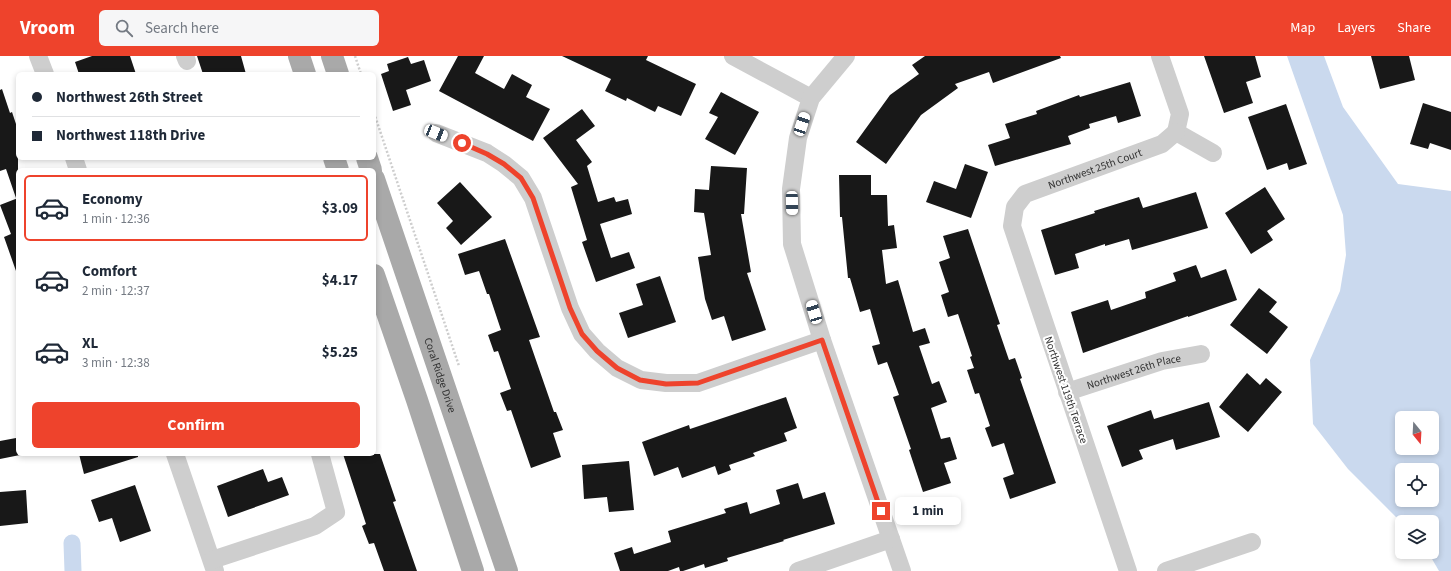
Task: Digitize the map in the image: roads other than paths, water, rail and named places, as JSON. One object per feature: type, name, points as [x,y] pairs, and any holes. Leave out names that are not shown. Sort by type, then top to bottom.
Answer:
[{"type":"main road","points":[[299,56],[304,72]]},
{"type":"main road","points":[[332,56],[337,72]]},
{"type":"main road","name":"Coral Ridge Drive","points":[[376,186],[507,571]]},
{"type":"main road","points":[[376,281],[420,408],[473,571]]},
{"type":"street","points":[[38,56],[44,72]]},
{"type":"street","points":[[734,56],[811,98]]},
{"type":"street","points":[[846,56],[811,98],[798,138],[791,189],[792,244],[822,340],[891,539],[897,570]]},
{"type":"street","points":[[1160,56],[1180,114],[1176,132],[1213,153]]},
{"type":"street","name":"Northwest 25th Court","points":[[1015,207],[1025,194],[1162,144],[1176,132]]},
{"type":"street","points":[[436,133],[487,154],[504,164],[521,178],[533,198],[570,308],[582,334],[597,351],[617,368],[640,380],[666,384],[698,383],[822,340]]},
{"type":"street","name":"Northwest 119th Terrace","points":[[1015,207],[1012,226],[1128,571]]},
{"type":"street","name":"Northwest 26th Place","points":[[1067,392],[1162,361],[1201,354]]},
{"type":"street","points":[[176,456],[213,566],[315,526],[336,512],[321,456]]},
{"type":"street","points":[[798,571],[891,539]]},
{"type":"street","points":[[1166,571],[1252,542]]},
{"type":"water","points":[[1287,56],[1324,56],[1343,107],[1398,184],[1451,191],[1451,571],[1439,571],[1432,559],[1439,559],[1439,515],[1395,516],[1348,469],[1313,424],[1310,360],[1340,291],[1346,255],[1343,215]]},
{"type":"waterway","points":[[72,543],[73,571]]}]
